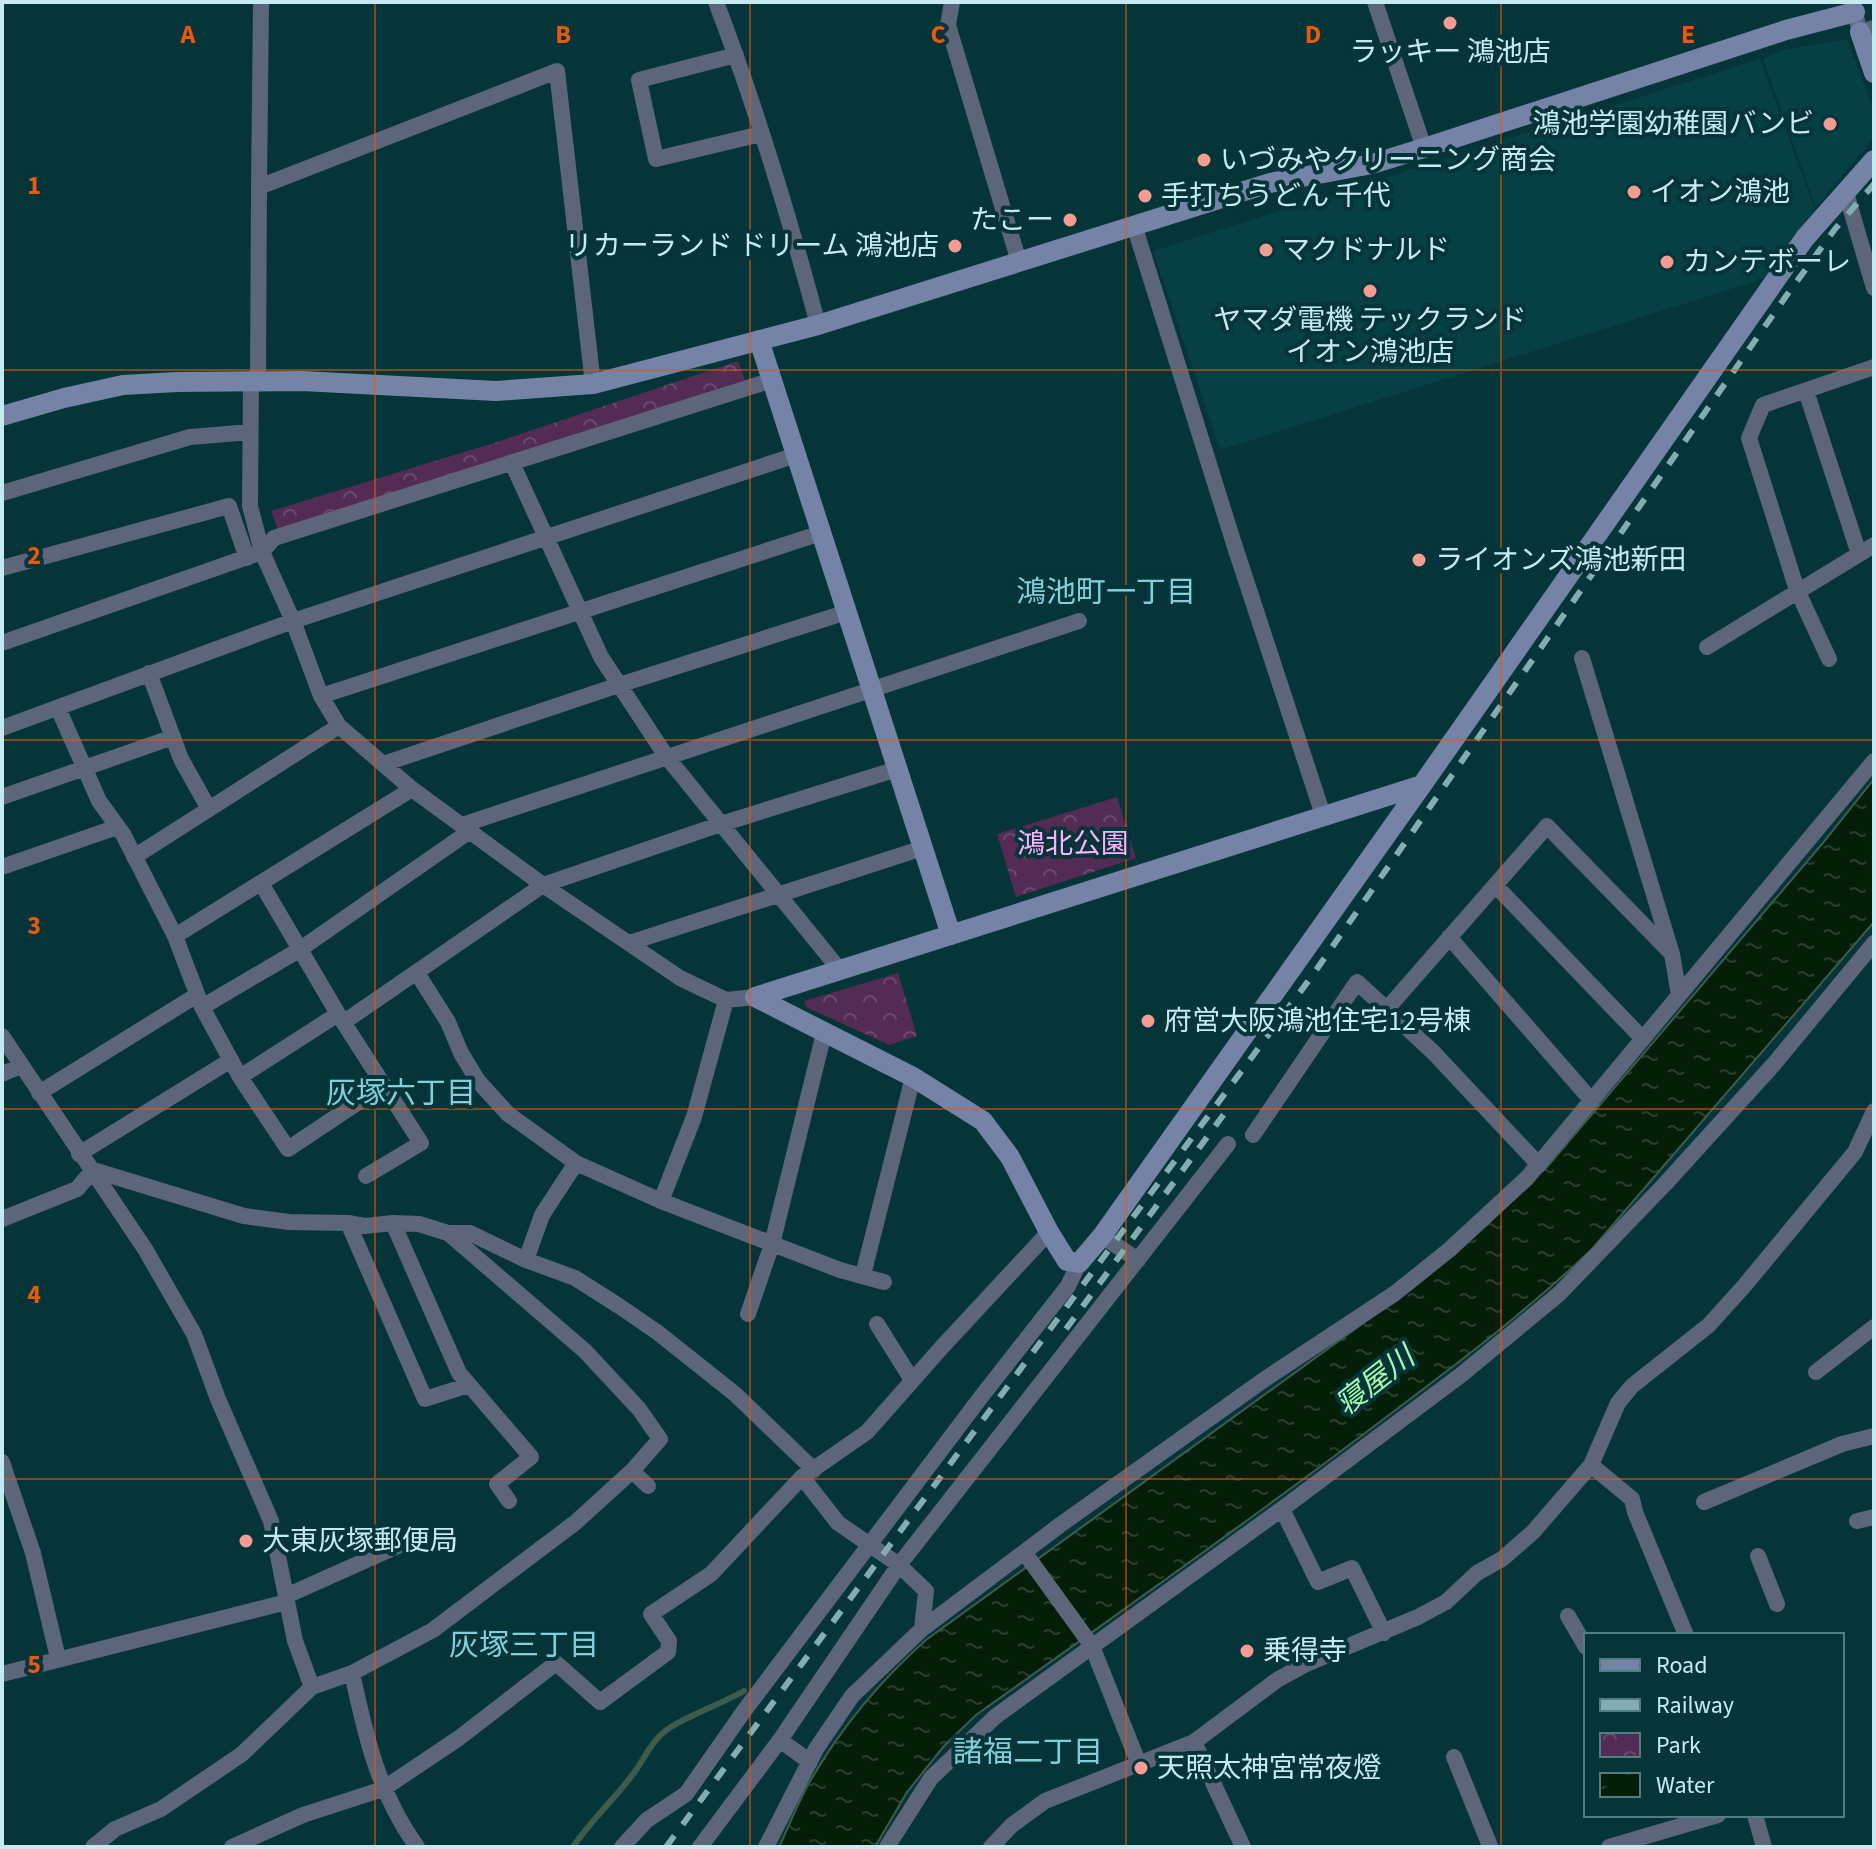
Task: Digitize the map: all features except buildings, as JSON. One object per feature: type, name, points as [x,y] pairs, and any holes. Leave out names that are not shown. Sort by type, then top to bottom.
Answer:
[{"type":"street","points":[[254,555],[250,506],[250,432],[259,187],[261,2]]},
{"type":"street","points":[[716,2],[801,258],[818,325]]},
{"type":"street","points":[[952,2],[948,25],[1019,262]]},
{"type":"street","points":[[1375,2],[1424,148]]},
{"type":"street","points":[[2,416],[123,385],[254,380],[496,391],[593,384],[818,325],[1270,183],[1372,164],[1786,30],[1860,19],[1874,73]]},
{"type":"street","points":[[736,55],[639,80],[656,159],[761,134]]},
{"type":"street","points":[[259,187],[557,71],[593,384]]},
{"type":"street","points":[[622,1847],[647,1820],[686,1794],[744,1711],[984,1392],[1068,1286],[1079,1263],[1102,1236],[1422,785],[1805,238],[1874,160]]},
{"type":"street","points":[[1846,193],[1873,277]]},
{"type":"street","points":[[1134,225],[1323,815]]},
{"type":"street","points":[[759,340],[951,935]]},
{"type":"street","points":[[1829,659],[1797,590],[1749,438],[1763,405],[1874,367]]},
{"type":"street","points":[[2,643],[254,555],[274,538],[772,380]]},
{"type":"street","points":[[1707,647],[1867,549],[1806,391]]},
{"type":"street","points":[[2,493],[190,437],[250,432]]},
{"type":"street","points":[[2,728],[293,621],[796,455]]},
{"type":"street","points":[[512,463],[601,657],[619,685],[666,756],[839,969]]},
{"type":"street","points":[[2,568],[229,506],[293,621],[321,696],[339,726],[412,789],[543,885],[680,978],[726,1000],[755,997],[1422,785]]},
{"type":"street","points":[[321,696],[821,533]]},
{"type":"street","points":[[383,764],[847,612]]},
{"type":"street","points":[[39,1093],[199,1001],[299,950],[466,828],[666,756],[1079,621]]},
{"type":"street","points":[[1582,658],[1672,954],[1679,995]]},
{"type":"street","points":[[149,673],[181,759],[209,809]]},
{"type":"street","points":[[58,708],[99,801],[134,857],[175,936],[199,1001],[240,1077],[288,1149],[384,1085]]},
{"type":"street","points":[[134,857],[339,726]]},
{"type":"street","points":[[2,797],[173,737]]},
{"type":"street","points":[[766,1847],[810,1762],[852,1696],[922,1629],[1265,1379],[1394,1294],[1449,1250],[1539,1165],[1874,761]]},
{"type":"street","points":[[240,1077],[417,973],[543,885],[721,824],[897,769]]},
{"type":"street","points":[[175,936],[412,789]]},
{"type":"street","points":[[1386,1010],[1547,826],[1672,954]]},
{"type":"street","points":[[2,867],[117,827]]},
{"type":"street","points":[[629,943],[923,848]]},
{"type":"street","points":[[261,883],[299,950],[421,1143],[366,1176]]},
{"type":"street","points":[[1495,885],[1642,1038]]},
{"type":"street","points":[[1449,937],[1592,1101]]},
{"type":"street","points":[[887,1847],[917,1798],[952,1755],[996,1716],[1090,1643],[1282,1509],[1461,1375],[1559,1294],[1774,1064],[1874,943]]},
{"type":"street","points":[[417,973],[448,1022],[461,1053],[478,1081],[508,1114],[576,1163],[661,1201],[772,1244],[840,1270],[884,1282]]},
{"type":"street","points":[[1253,1135],[1357,982],[1433,1052],[1539,1165]]},
{"type":"street","points":[[755,997],[913,1077],[989,1127],[1010,1157],[1067,1261],[1079,1263]]},
{"type":"street","points":[[661,1201],[694,1117],[726,1000]]},
{"type":"street","points":[[748,1314],[772,1244],[824,1033]]},
{"type":"street","points":[[2,1036],[145,1249],[194,1334],[218,1399],[271,1521],[295,1641],[312,1687]]},
{"type":"street","points":[[79,1154],[231,1060]]},
{"type":"street","points":[[2,1074],[21,1066]]},
{"type":"street","points":[[863,1275],[913,1077]]},
{"type":"street","points":[[991,1847],[1012,1825],[1045,1801],[1194,1742],[1277,1680],[1446,1602],[1477,1573],[1502,1559],[1533,1532],[1591,1465],[1618,1403],[1632,1386],[1709,1325],[1745,1285],[1855,1152],[1874,1111]]},
{"type":"street","points":[[700,1847],[780,1740],[899,1565],[1228,1144]]},
{"type":"street","points":[[526,1260],[542,1215],[576,1163]]},
{"type":"street","points":[[2,1219],[77,1189],[93,1170]]},
{"type":"street","points":[[93,1170],[244,1216],[365,1226],[419,1224],[448,1233],[470,1233],[526,1260],[575,1278],[657,1332],[735,1394],[808,1474],[838,1523],[899,1565],[926,1591],[922,1629]]},
{"type":"street","points":[[348,1223],[425,1399],[469,1385]]},
{"type":"street","points":[[393,1223],[459,1373],[531,1457],[497,1484],[509,1501]]},
{"type":"street","points":[[232,1847],[303,1815],[383,1789],[459,1738],[556,1663],[600,1702],[668,1652],[669,1641],[651,1614],[711,1574],[808,1474],[867,1432],[1049,1232]]},
{"type":"street","points":[[93,1847],[115,1829],[161,1809],[242,1754],[312,1687],[352,1673],[433,1630],[576,1522],[632,1471],[660,1439],[639,1409],[585,1351],[448,1233]]},
{"type":"street","points":[[1102,1236],[1138,1260]]},
{"type":"street","points":[[877,1324],[912,1380]]},
{"type":"street","points":[[1816,1372],[1874,1327]]},
{"type":"street","points":[[1704,1502],[1842,1444],[1874,1436]]},
{"type":"street","points":[[2,1462],[33,1553],[58,1658]]},
{"type":"street","points":[[1591,1465],[1632,1499],[1685,1633]]},
{"type":"street","points":[[632,1471],[648,1486]]},
{"type":"street","points":[[1282,1509],[1318,1582],[1352,1568],[1384,1633]]},
{"type":"street","points":[[2,1674],[287,1599],[400,1545]]},
{"type":"street","points":[[1026,1554],[1090,1643],[1138,1762]]},
{"type":"street","points":[[1758,1556],[1777,1604]]},
{"type":"street","points":[[1568,1616],[1584,1644]]},
{"type":"street","points":[[352,1673],[367,1744],[383,1789],[417,1847]]},
{"type":"street","points":[[780,1740],[810,1762]]},
{"type":"street","points":[[1194,1742],[1243,1847]]},
{"type":"street","points":[[1454,1757],[1494,1845]]},
{"type":"street","points":[[1609,1847],[1711,1817]]},
{"type":"street","points":[[1756,1817],[1764,1847]]},
{"type":"shaded area","name":"鴻池学園幼稚園バンビ","points":[[1847,39],[1874,111],[1874,138],[1816,207],[1763,59],[1786,49]]},
{"type":"shaded area","points":[[1760,59],[1816,212],[1766,278],[1220,450],[1153,251]]},
{"type":"green space","points":[[738,361],[745,380],[279,533],[271,511],[497,442]]},
{"type":"green space","name":"鴻北公園","points":[[1117,797],[1136,858],[1016,897],[997,834]]},
{"type":"green space","points":[[898,973],[917,1036],[889,1045],[806,1007],[804,1001]]},
{"type":"water","name":"寝屋川","points":[[1874,779],[1874,922],[1592,1249],[1510,1322],[1423,1389],[976,1715],[944,1746],[907,1792],[875,1847],[779,1847],[808,1785],[833,1745],[877,1689],[926,1640],[1380,1311],[1547,1167]]},
{"type":"waterway","points":[[573,1847],[665,1731],[744,1691]]},
{"type":"railway","points":[[666,1847],[1312,976],[1784,299],[1835,229],[1874,184]]},
{"type":"railway","points":[[1066,1329],[1227,1110]]},
{"type":"place","name":"ラッキー 鴻池店","points":[[1450,23]]},
{"type":"place","name":"鴻池学園幼稚園バンビ","points":[[1830,124]]},
{"type":"place","name":"いづみやクリーニング商会","points":[[1204,160]]},
{"type":"place","name":"イオン鴻池","points":[[1634,192]]},
{"type":"place","name":"手打ちうどん 千代","points":[[1145,196]]},
{"type":"place","name":"たこー","points":[[1070,220]]},
{"type":"place","name":"リカーランド ドリーム 鴻池店","points":[[955,246]]},
{"type":"place","name":"マクドナルド","points":[[1266,250]]},
{"type":"place","name":"カンテボーレ","points":[[1667,262]]},
{"type":"place","name":"ヤマダ電機 テックランド イオン鴻池店","points":[[1370,291]]},
{"type":"place","name":"ライオンズ鴻池新田","points":[[1419,560]]},
{"type":"place","name":"府営大阪鴻池住宅12号棟","points":[[1148,1021]]},
{"type":"place","name":"大東灰塚郵便局","points":[[246,1541]]},
{"type":"place","name":"乗得寺","points":[[1247,1651]]},
{"type":"place","name":"天照太神宮常夜燈","points":[[1141,1768]]},
{"type":"district","name":"鴻池町一丁目","points":[[1106,592]]},
{"type":"district","name":"灰塚六丁目","points":[[401,1093]]},
{"type":"district","name":"灰塚三丁目","points":[[524,1645]]},
{"type":"district","name":"諸福二丁目","points":[[1028,1752]]}]
